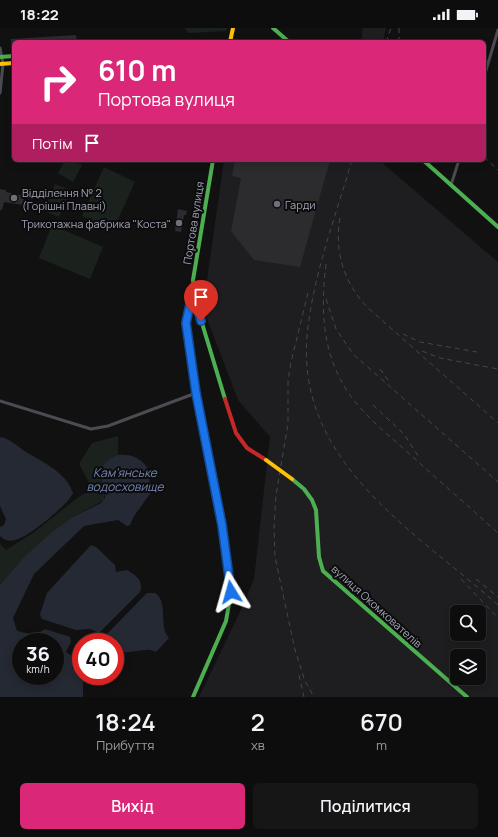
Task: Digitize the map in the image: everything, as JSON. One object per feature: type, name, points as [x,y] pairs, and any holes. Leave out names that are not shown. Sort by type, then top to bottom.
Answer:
[{"type":"street","points":[[231,40],[235,28]]},
{"type":"street","points":[[272,28],[287,40]]},
{"type":"street","points":[[486,69],[498,30]]},
{"type":"street","points":[[0,48],[0,93]]},
{"type":"street","points":[[1,57],[12,56]]},
{"type":"street","points":[[1,64],[12,63]]},
{"type":"street","name":"Портова вулиця","points":[[193,697],[226,621],[231,592],[222,525],[196,393],[186,323],[193,290],[194,270],[213,162]]},
{"type":"street","points":[[425,162],[498,227]]},
{"type":"street","points":[[451,185],[458,162]]},
{"type":"street","name":"Портова вулиця","points":[[193,290],[198,309]]},
{"type":"street","name":"вулиця Окомкователів","points":[[198,309],[236,433],[247,448],[305,489],[314,502],[319,561],[323,571],[467,697]]},
{"type":"street","points":[[0,401],[91,428],[108,426],[196,393]]},
{"type":"shaded area","points":[[185,28],[227,28],[226,31],[189,33]]},
{"type":"shaded area","points":[[363,28],[386,28],[383,40],[361,40]]},
{"type":"shaded area","points":[[64,162],[75,162],[82,165],[73,182],[58,173]]},
{"type":"shaded area","points":[[224,162],[381,162],[498,262],[498,697],[199,697],[254,579],[270,437],[238,400],[203,308]]},
{"type":"shaded area","points":[[104,167],[135,182],[113,230],[82,216]]},
{"type":"shaded area","points":[[55,184],[71,190],[59,217],[44,211]]},
{"type":"shaded area","points":[[52,225],[103,247],[90,279],[39,258]]},
{"type":"shaded area","points":[[118,436],[118,455],[105,465],[104,500],[73,517],[53,531],[24,557],[0,585],[0,544],[6,550],[33,533],[80,496],[93,490],[79,464],[92,443]]},
{"type":"water","name":"Кам'янське водосховище","points":[[2,437],[54,469],[65,479],[73,493],[70,498],[48,519],[23,537],[13,540],[6,540],[0,536],[0,527],[4,525],[6,519],[0,506],[0,438]]},
{"type":"water","name":"Кам'янське водосховище","points":[[118,455],[132,456],[140,460],[149,471],[150,494],[134,516],[130,525],[127,526],[118,520],[84,526],[34,574],[13,618],[17,631],[26,633],[12,633],[12,685],[64,685],[64,635],[70,637],[71,642],[66,652],[72,656],[72,685],[83,685],[83,697],[0,697],[0,585],[24,557],[53,531],[73,517],[101,503],[105,498],[101,473],[105,463]]},
{"type":"water","points":[[91,545],[96,547],[115,565],[116,572],[127,570],[136,576],[141,585],[140,592],[99,633],[90,629],[76,630],[42,619],[40,614],[47,593]]},
{"type":"water","points":[[147,593],[155,593],[159,597],[163,608],[164,627],[169,638],[156,652],[151,650],[124,652],[124,633],[108,633]]},
{"type":"water","name":"Кам'янське водосховище","points":[[45,629],[58,633],[38,633]]},
{"type":"building","points":[[76,35],[77,40],[12,40],[11,46],[11,39]]},
{"type":"building","name":"Гарди","points":[[235,162],[329,162],[300,267],[254,260],[231,231],[241,178],[232,176]]},
{"type":"building","points":[[0,189],[24,196],[23,205],[4,202],[2,210],[0,210]]},
{"type":"building","name":"Трикотажна фабрика \"Коста\"","points":[[178,209],[187,211],[186,215],[184,215],[181,232],[175,231]]},
{"type":"railway","points":[[387,40],[391,28]]},
{"type":"railway","points":[[399,28],[399,40]]},
{"type":"railway","points":[[486,159],[498,170]]},
{"type":"railway","points":[[351,162],[321,264],[311,306],[308,327],[308,374],[319,416],[338,453],[365,487],[396,519],[498,605]]},
{"type":"railway","points":[[340,218],[338,231],[340,255],[347,278],[360,298],[368,308],[498,423]]},
{"type":"railway","points":[[326,264],[323,305],[324,325],[333,362],[351,397],[380,428],[498,533]]},
{"type":"railway","points":[[308,293],[291,362],[288,381],[288,424],[276,495],[274,528],[275,557],[295,650],[305,681],[314,697]]},
{"type":"railway","points":[[326,299],[336,329],[353,354],[498,482]]},
{"type":"railway","points":[[403,334],[420,342],[477,352]]},
{"type":"railway","points":[[422,351],[440,358],[498,369]]},
{"type":"railway","points":[[380,369],[388,380]]},
{"type":"railway","points":[[373,405],[404,434],[420,459]]},
{"type":"railway","points":[[461,579],[498,618]]},
{"type":"railway","points":[[476,579],[498,597]]},
{"type":"railway","points":[[299,675],[304,697]]},
{"type":"traffic: fast","points":[[273,28],[287,40]]},
{"type":"traffic: fast","points":[[0,57],[12,56]]},
{"type":"traffic: fast","points":[[213,162],[193,280],[195,300],[225,399]]},
{"type":"traffic: fast","points":[[425,162],[498,227]]},
{"type":"traffic: fast","points":[[193,290],[186,323],[196,393],[222,525],[231,592],[226,621],[193,697]]},
{"type":"traffic: fast","points":[[292,479],[304,489],[312,500],[316,510],[319,557],[323,571],[467,697]]},
{"type":"traffic: slow","points":[[230,40],[233,28]]},
{"type":"traffic: slow","points":[[0,64],[12,63]]},
{"type":"traffic: slow","points":[[266,460],[292,479]]},
{"type":"traffic: jam","points":[[225,399],[236,433],[247,448],[266,460]]},
{"type":"place","name":"Відділення № 2 (Горішні Плавні)","points":[[14,198]]},
{"type":"place","name":"Гарди","points":[[277,204]]},
{"type":"place","name":"Трикотажна фабрика \"Коста\"","points":[[179,223]]},
{"type":"route","points":[[201,321],[193,290],[186,314],[188,343],[196,393],[222,525],[231,592]]}]
